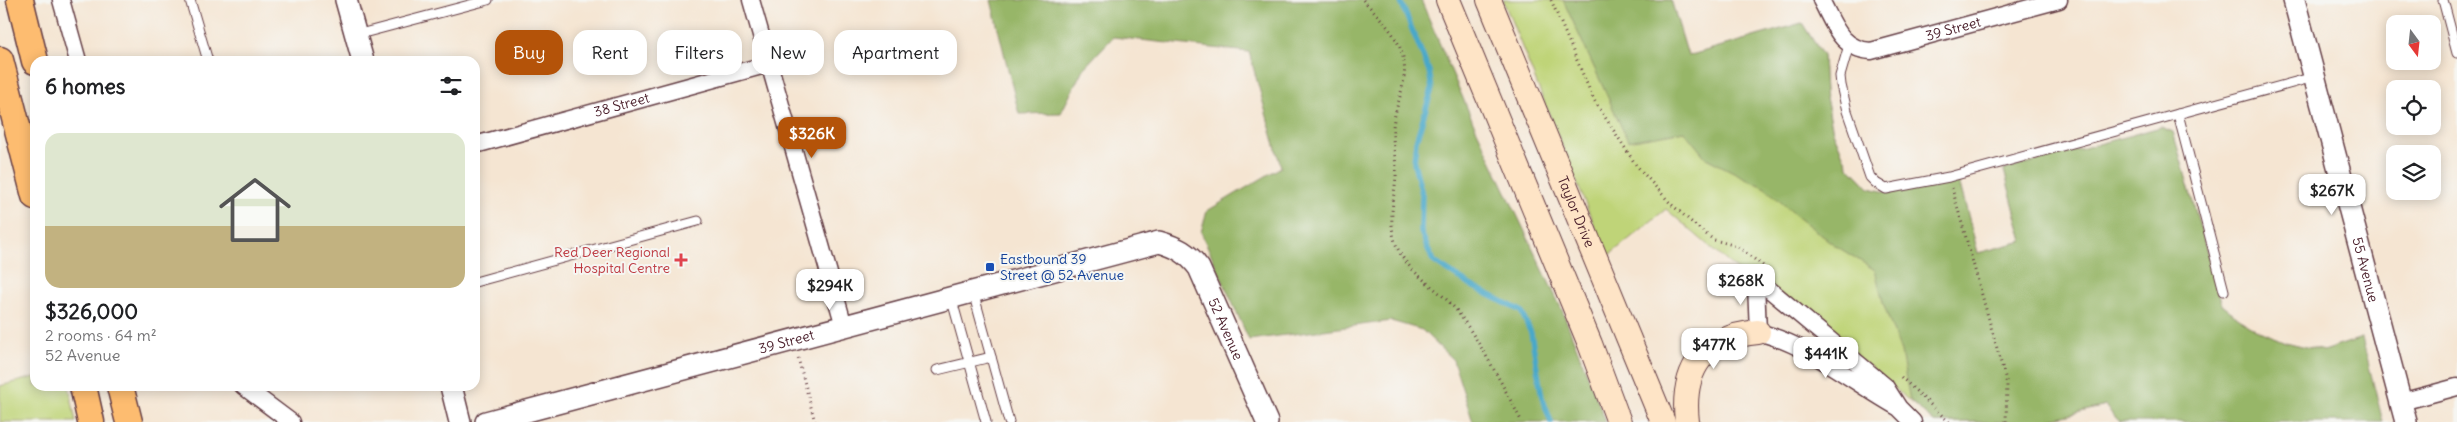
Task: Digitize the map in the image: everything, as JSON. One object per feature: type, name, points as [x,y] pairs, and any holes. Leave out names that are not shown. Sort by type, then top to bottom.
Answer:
[{"type":"main road","points":[[20,0],[35,56]]},
{"type":"main road","points":[[1448,0],[1590,344],[1619,422]]},
{"type":"main road","name":"Taylor Drive","points":[[1489,0],[1663,422]]},
{"type":"main road","points":[[0,60],[30,177]]},
{"type":"main road","points":[[1687,422],[1688,390],[1692,372],[1700,357],[1726,338],[1738,334],[1758,332]]},
{"type":"main road","points":[[84,391],[91,422]]},
{"type":"main road","points":[[121,391],[129,422]]},
{"type":"street","points":[[61,0],[77,56]]},
{"type":"street","points":[[346,0],[362,56]]},
{"type":"street","points":[[751,0],[759,30]]},
{"type":"street","points":[[1821,0],[1838,32],[1848,45]]},
{"type":"street","name":"39 Street","points":[[1848,45],[1861,50],[1872,51],[2059,0]]},
{"type":"street","name":"55 Avenue","points":[[2294,0],[2403,412]]},
{"type":"street","name":"38 Street","points":[[480,144],[752,68]]},
{"type":"street","points":[[771,75],[844,326]]},
{"type":"street","name":"39 Street","points":[[486,422],[1148,244],[1159,242],[1173,246]]},
{"type":"street","name":"52 Avenue","points":[[1173,246],[1191,257],[1200,268],[1266,422]]},
{"type":"street","points":[[1900,408],[1875,395],[1816,355],[1793,344],[1758,332],[1754,289],[1756,284],[1764,285],[1885,386],[1900,408],[1913,422]]},
{"type":"street","points":[[2403,412],[2457,387]]},
{"type":"street","points":[[250,391],[291,422]]},
{"type":"street","points":[[452,391],[460,422]]},
{"type":"lane","points":[[190,0],[207,56]]},
{"type":"lane","points":[[356,35],[488,0]]},
{"type":"lane","points":[[2443,0],[2457,53]]},
{"type":"lane","points":[[1848,45],[1840,76],[1847,111],[1870,177],[1876,184],[1886,190],[1949,177],[2314,77]]},
{"type":"lane","points":[[2178,114],[2224,291]]},
{"type":"lane","points":[[480,281],[698,221]]},
{"type":"lane","points":[[973,291],[1008,422]]},
{"type":"lane","points":[[951,296],[986,422]]},
{"type":"lane","points":[[937,370],[991,358]]},
{"type":"path","points":[[1363,0],[1392,31],[1400,46],[1405,65],[1404,82],[1393,129],[1396,169],[1392,226],[1397,249],[1411,270],[1447,300],[1464,320],[1522,422]]},
{"type":"path","points":[[1551,0],[1594,100],[1636,165],[1671,204],[1714,240]]},
{"type":"path","points":[[1949,177],[2007,384],[2006,422]]},
{"type":"path","points":[[797,357],[816,422]]},
{"type":"green space","points":[[991,0],[1421,0],[1474,124],[1562,310],[1606,422],[1473,422],[1453,360],[1422,330],[1391,321],[1249,340],[1201,232],[1207,211],[1281,167],[1249,52],[1113,37],[1083,69],[1061,113],[1019,114]]},
{"type":"green space","points":[[1503,0],[1671,0],[1688,56],[1802,23],[1823,56],[1825,93],[1833,132],[1848,166],[1869,188],[1890,193],[1959,181],[1978,253],[2023,241],[2004,170],[2161,127],[2173,132],[2222,305],[2251,327],[2285,342],[2323,351],[2362,338],[2120,422],[2105,406],[2039,422],[1934,422],[1871,368],[1730,264],[1666,209],[1607,257]]},
{"type":"green space","points":[[1563,0],[1671,0],[1688,56],[1802,23],[1823,56],[1825,93],[1833,132],[1848,166],[1869,188],[1890,193],[1959,181],[1978,253],[2023,241],[2004,170],[2161,127],[2173,132],[2222,305],[2251,327],[2285,342],[2323,351],[2362,338],[2383,422],[2120,422],[2105,406],[2039,422],[1934,422],[1910,401],[1901,352],[1884,306],[1875,270],[1836,246],[1799,218],[1765,188],[1706,158],[1684,131],[1628,141]]},
{"type":"green space","points":[[30,378],[30,391],[70,391],[76,422],[0,422],[0,386]]},
{"type":"waterway","points":[[1400,0],[1429,71],[1432,89],[1416,141],[1414,163],[1422,194],[1421,232],[1433,261],[1470,285],[1521,311],[1531,333],[1542,397],[1551,422]]},
{"type":"place","name":"Red Deer Regional Hospital Centre","points":[[681,260]]},
{"type":"place","name":"Eastbound 39 Street @ 52 Avenue","points":[[990,267]]}]
